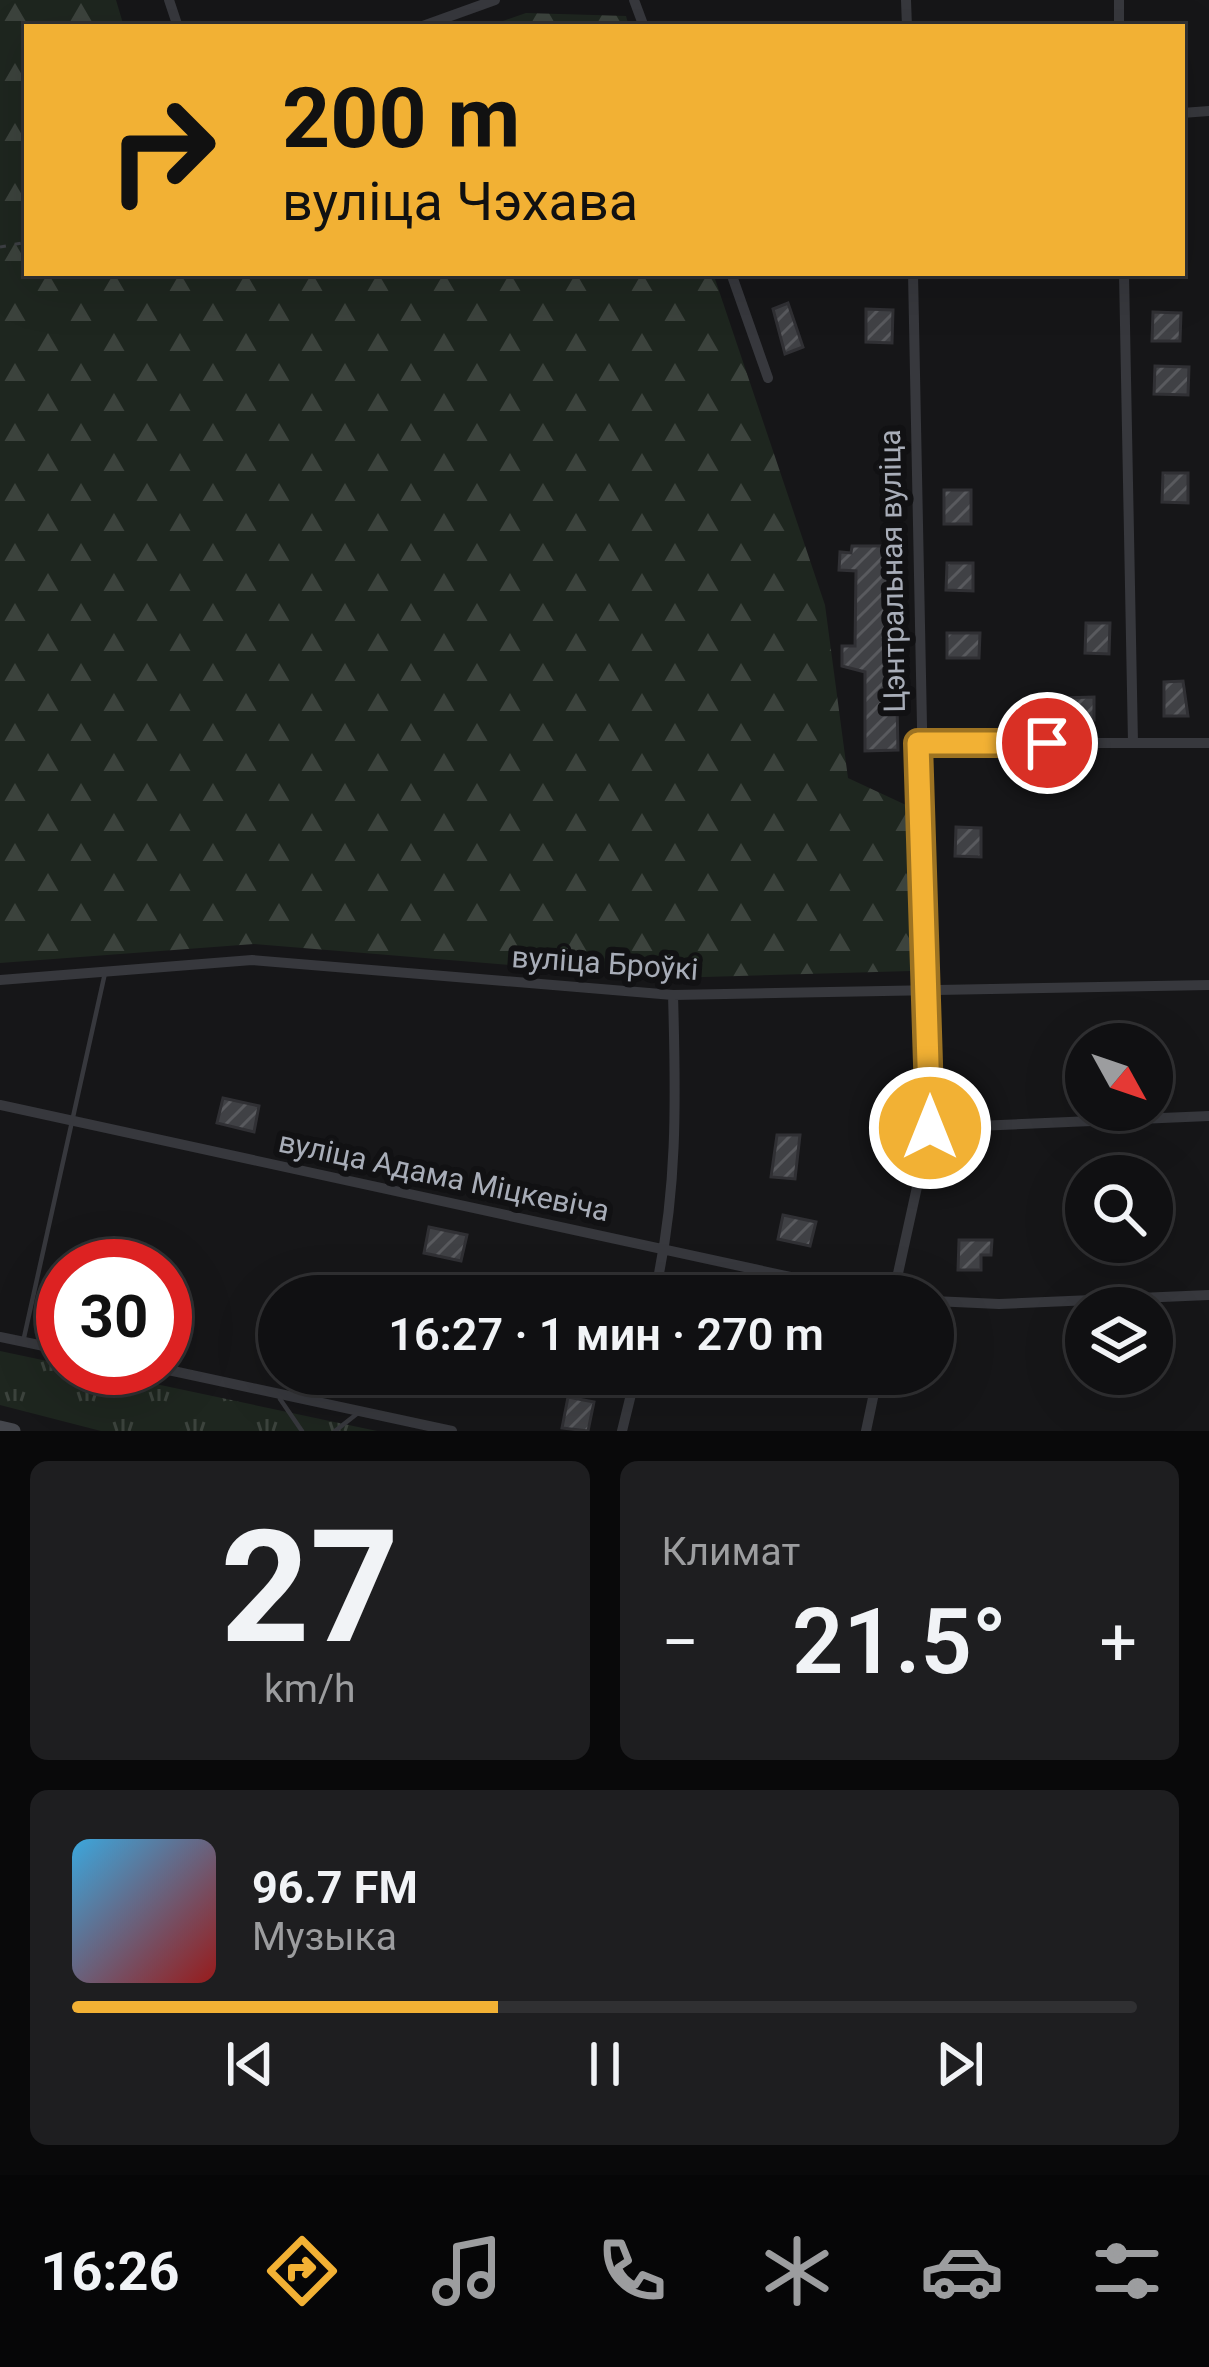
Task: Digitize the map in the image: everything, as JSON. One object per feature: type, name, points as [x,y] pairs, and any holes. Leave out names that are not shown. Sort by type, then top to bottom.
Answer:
[{"type":"street","points":[[429,24],[495,0]]},
{"type":"street","points":[[732,276],[768,378]]},
{"type":"street","name":"Цэнтральная вуліца","points":[[898,1275],[930,1128],[918,743],[914,276]]},
{"type":"street","points":[[1124,276],[1133,743]]},
{"type":"street","points":[[918,743],[1209,742]]},
{"type":"street","name":"вуліца Броўкі","points":[[0,980],[252,960],[673,995],[1209,985]]},
{"type":"street","points":[[659,1275],[677,1128],[673,995]]},
{"type":"street","name":"вуліца Адама Міцкевіча","points":[[0,1105],[785,1275]]},
{"type":"street","points":[[930,1128],[1209,1116]]},
{"type":"street","points":[[954,1302],[1209,1294]]},
{"type":"street","points":[[0,1337],[36,1345]]},
{"type":"street","points":[[192,1374],[258,1386]]},
{"type":"street","points":[[298,1395],[452,1431]]},
{"type":"street","points":[[622,1431],[631,1395]]},
{"type":"street","points":[[866,1431],[874,1395]]},
{"type":"street","points":[[0,1428],[13,1431]]},
{"type":"lane","points":[[22,1342],[105,973]]},
{"type":"lane","points":[[277,1395],[302,1431]]},
{"type":"lane","points":[[335,1431],[363,1411]]},
{"type":"green space","points":[[0,0],[116,0],[123,24],[24,24],[24,276],[714,276],[825,605],[848,778],[906,805],[911,971],[670,978],[254,944],[0,963]]},
{"type":"green space","points":[[526,13],[626,16],[628,24],[495,24]]},
{"type":"green space","points":[[0,1351],[36,1359],[36,1395],[192,1392],[377,1431],[101,1431],[0,1405]]},
{"type":"building","points":[[788,303],[803,347],[785,354],[773,309]]},
{"type":"building","points":[[866,309],[893,310],[892,343],[866,342]]},
{"type":"building","points":[[1153,312],[1181,313],[1180,341],[1152,341]]},
{"type":"building","points":[[1155,366],[1189,367],[1188,395],[1154,394]]},
{"type":"building","points":[[1163,473],[1188,473],[1188,503],[1162,502]]},
{"type":"building","points":[[944,490],[971,490],[971,524],[944,524]]},
{"type":"building","points":[[852,546],[886,546],[891,647],[902,647],[902,672],[887,678],[887,704],[897,704],[898,750],[865,751],[865,672],[842,666],[842,646],[855,646],[856,571],[839,570],[840,552],[851,553]]},
{"type":"building","points":[[947,563],[973,563],[973,591],[946,590]]},
{"type":"building","points":[[1086,623],[1110,623],[1109,654],[1085,653]]},
{"type":"building","points":[[947,633],[980,633],[979,658],[947,658]]},
{"type":"building","points":[[1183,681],[1188,716],[1164,716],[1164,682]]},
{"type":"building","points":[[1094,697],[1094,720],[1061,721],[1060,698]]},
{"type":"building","points":[[956,827],[981,828],[981,857],[955,856]]},
{"type":"building","points":[[223,1098],[259,1106],[254,1132],[217,1123]]},
{"type":"building","points":[[777,1135],[800,1135],[795,1179],[771,1177]]},
{"type":"building","points":[[783,1215],[816,1222],[810,1246],[778,1239]]},
{"type":"building","points":[[429,1227],[467,1235],[461,1261],[424,1253]]},
{"type":"building","points":[[959,1240],[992,1240],[991,1255],[981,1255],[981,1270],[958,1270]]},
{"type":"building","points":[[568,1397],[594,1402],[588,1431],[562,1428]]},
{"type":"route","points":[[930,1128],[918,743],[1047,743]]}]
